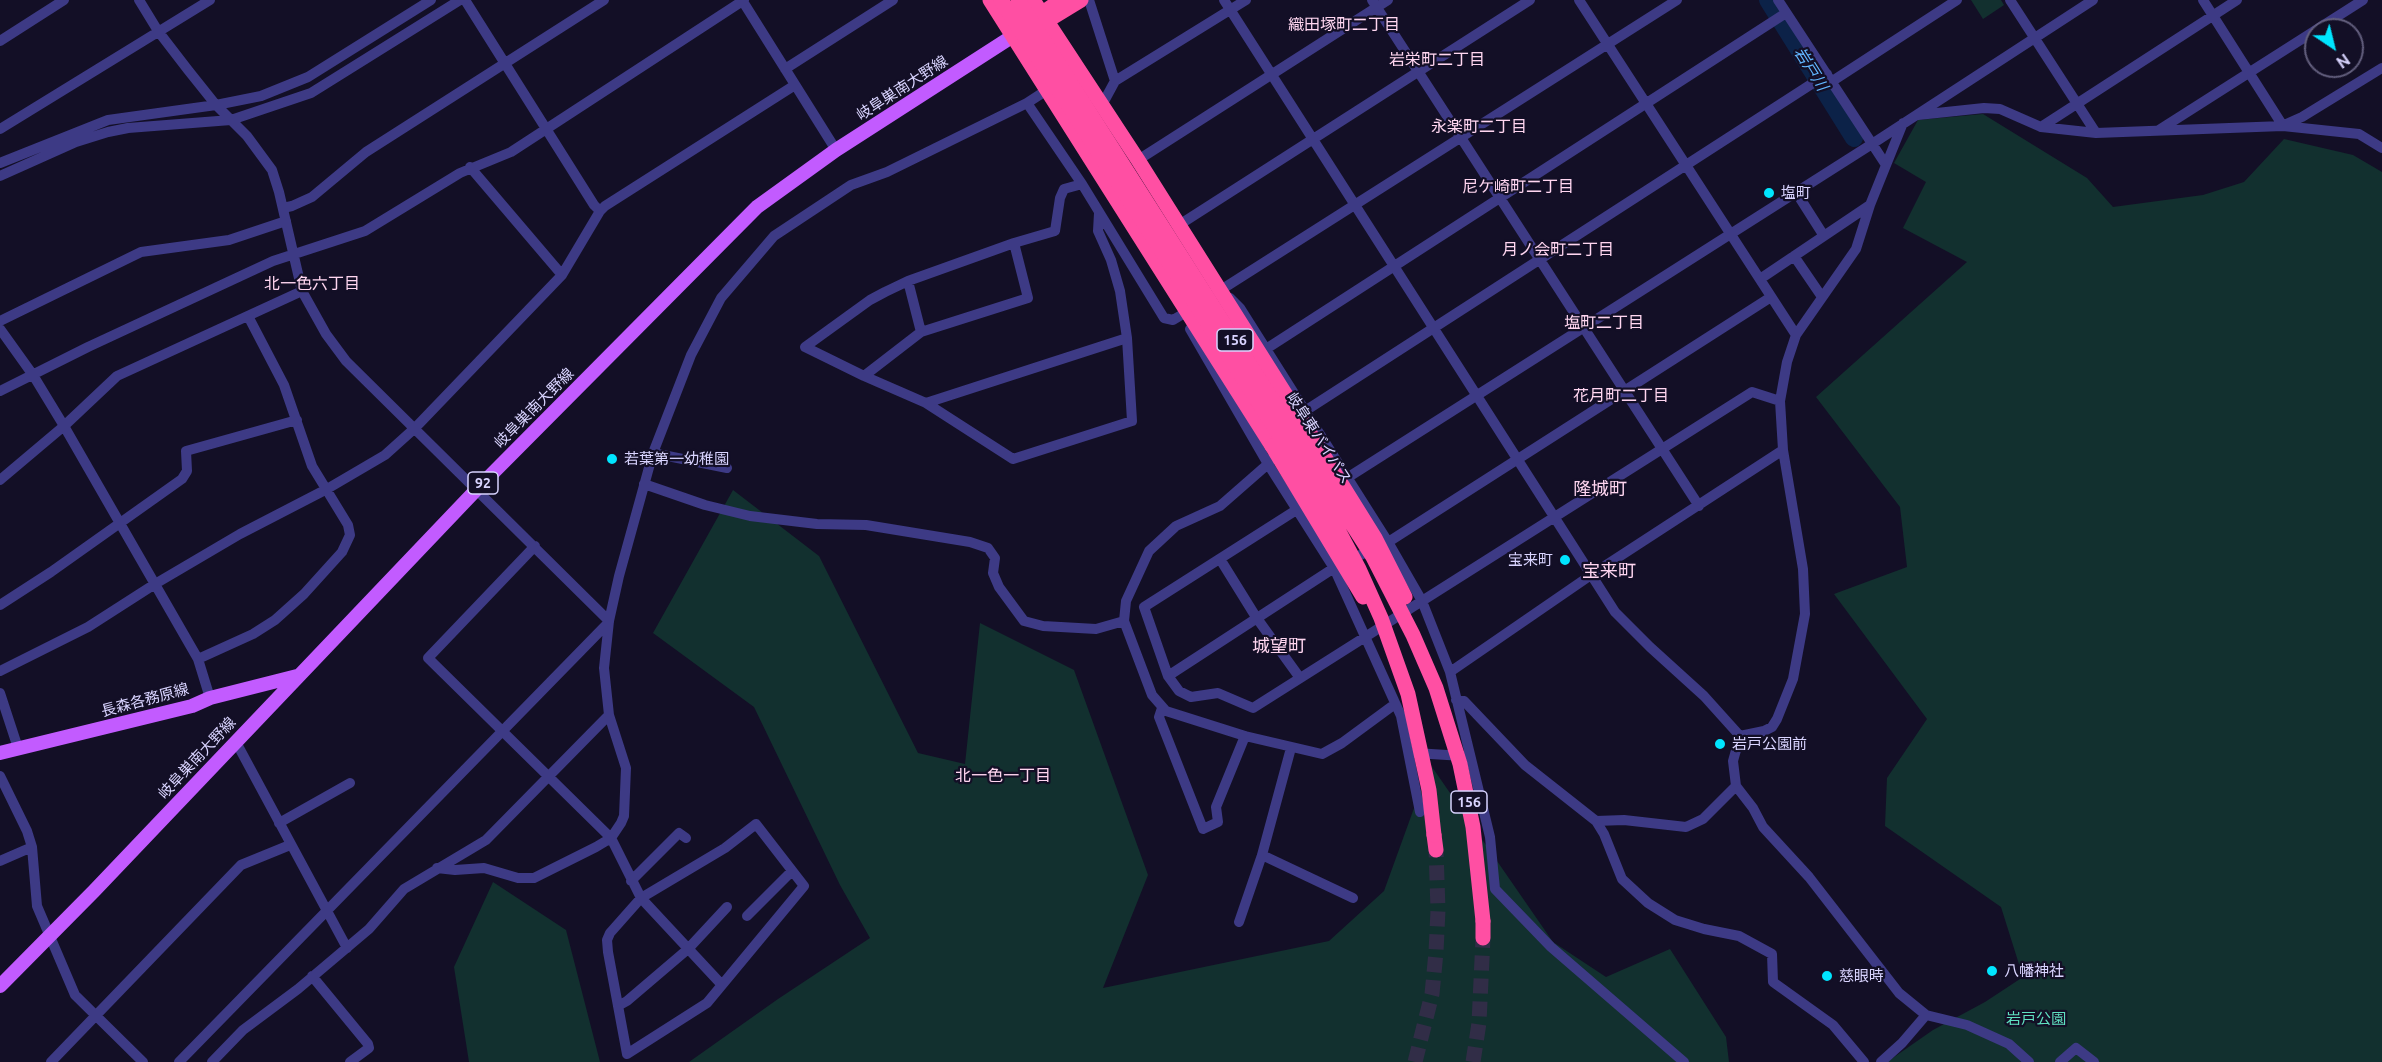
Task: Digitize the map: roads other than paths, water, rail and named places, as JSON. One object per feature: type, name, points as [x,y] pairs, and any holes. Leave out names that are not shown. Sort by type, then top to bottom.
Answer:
[{"type":"highway","name":"156","points":[[990,0],[1324,530],[1367,605],[1386,650],[1398,663]]},
{"type":"highway","name":"156","points":[[1001,0],[1328,511],[1369,589],[1398,663],[1419,740],[1429,790],[1435,843]]},
{"type":"highway","name":"岐阜東バイパス","points":[[1018,0],[1367,548],[1413,635],[1436,688],[1460,764],[1470,807],[1483,938]]},
{"type":"highway","points":[[1013,36],[1041,11],[1061,0]]},
{"type":"highway","points":[[1041,11],[1081,0]]},
{"type":"highway","name":"156","points":[[1041,11],[1138,159],[1221,290],[1239,323],[1301,411],[1386,557],[1431,653],[1439,676],[1436,688]]},
{"type":"main road","name":"岐阜巣南大野線","points":[[0,986],[94,891],[477,489],[757,207],[836,150],[1013,36]]},
{"type":"main road","name":"長森各務原線","points":[[0,753],[192,706],[210,698],[297,676]]},
{"type":"street","points":[[0,41],[64,0]]},
{"type":"street","points":[[139,0],[158,31],[216,105],[263,156],[272,170],[302,291],[326,334],[346,361],[609,621]]},
{"type":"street","points":[[0,129],[210,0]]},
{"type":"street","points":[[0,163],[108,120],[216,105],[261,96],[308,77],[431,0]]},
{"type":"street","points":[[0,176],[76,142],[108,132],[128,128],[231,120],[311,93],[460,0]]},
{"type":"street","points":[[465,0],[594,205],[600,211]]},
{"type":"street","points":[[283,208],[312,197],[366,152],[604,0]]},
{"type":"street","points":[[0,391],[88,347],[293,253],[365,231],[470,167],[511,152],[743,0],[836,150]]},
{"type":"street","points":[[785,69],[893,0]]},
{"type":"street","points":[[1089,0],[1114,81]]},
{"type":"street","points":[[1224,0],[1615,612],[1704,696],[1740,736]]},
{"type":"street","points":[[1102,105],[1114,81],[1246,0]]},
{"type":"street","points":[[1138,159],[1271,75],[1374,4],[1388,0]]},
{"type":"street","points":[[1179,225],[1530,0]]},
{"type":"street","points":[[1579,0],[1796,335]]},
{"type":"street","points":[[1027,103],[1082,184],[1164,318],[1173,320],[1677,0]]},
{"type":"street","points":[[1778,0],[1886,165]]},
{"type":"street","points":[[1395,704],[1342,744],[1322,754],[1245,736],[1162,708],[1152,695],[1124,621],[1126,601],[1149,551],[1176,526],[1220,506],[1268,464],[1301,411],[1540,260],[1786,100],[1957,0]]},
{"type":"street","points":[[2010,0],[2096,134]]},
{"type":"street","points":[[1780,401],[1752,392],[1554,515],[1253,708],[1218,693],[1191,697],[1179,691],[1168,676],[1144,607],[1872,144],[2093,0]]},
{"type":"street","points":[[2203,0],[2283,126]]},
{"type":"street","points":[[2041,127],[2237,0]]},
{"type":"street","points":[[2335,18],[2363,0]]},
{"type":"street","points":[[1374,4],[1699,506]]},
{"type":"street","points":[[1266,349],[1786,13]]},
{"type":"street","points":[[2157,131],[2304,38]]},
{"type":"street","points":[[2283,126],[2302,117],[2382,68]]},
{"type":"street","points":[[0,671],[88,627],[240,534],[327,489],[385,455],[415,428],[562,275],[600,211],[795,85]]},
{"type":"street","points":[[437,868],[484,868],[518,878],[534,878],[553,870],[611,837],[624,816],[626,768],[609,714],[604,668],[609,621],[653,453],[691,355],[721,298],[774,236],[851,185],[887,172],[1027,103],[1047,90]]},
{"type":"street","points":[[1915,116],[1984,108],[2000,109],[2041,127],[2096,134],[2283,126],[2359,134],[2382,148]]},
{"type":"street","points":[[1740,736],[1764,731],[1772,727],[1777,719],[1793,679],[1805,614],[1803,569],[1783,450],[1780,401],[1787,362],[1796,335],[1856,249],[1870,205],[1903,123]]},
{"type":"street","points":[[470,167],[562,275]]},
{"type":"street","points":[[1082,184],[1064,189],[1060,198],[1055,231],[1014,243],[908,281],[870,300],[805,347],[926,404],[1013,459],[1132,421],[1127,338],[1120,291],[1111,260],[1098,231],[1099,213]]},
{"type":"street","points":[[1796,192],[1824,236]]},
{"type":"street","points":[[1760,279],[1870,205]]},
{"type":"street","points":[[0,321],[141,252],[229,240],[286,221]]},
{"type":"street","points":[[864,376],[921,332],[1028,298],[1014,243]]},
{"type":"street","points":[[1794,256],[1822,297]]},
{"type":"street","points":[[908,281],[921,332]]},
{"type":"street","points":[[1221,290],[1240,308],[1301,411],[1388,542],[1422,601],[1450,672],[1491,837],[1495,889],[1551,947],[1684,1062]]},
{"type":"street","points":[[0,480],[64,426],[117,376],[302,291]]},
{"type":"street","points":[[1168,676],[1334,568],[1388,542],[1771,297]]},
{"type":"street","points":[[1187,311],[1190,329],[1268,464],[1334,568],[1401,716],[1420,812]]},
{"type":"street","points":[[198,659],[252,634],[275,620],[304,594],[342,552],[350,535],[348,525],[312,466],[297,420],[273,360],[248,316]]},
{"type":"street","points":[[0,329],[33,375],[64,426],[198,659],[210,698]]},
{"type":"street","points":[[926,404],[1127,338]]},
{"type":"street","points":[[0,605],[51,572],[182,479],[187,471],[186,451],[297,420]]},
{"type":"street","points":[[1450,672],[1592,575],[1783,450]]},
{"type":"street","points":[[653,453],[727,468]]},
{"type":"street","points":[[644,484],[705,505],[750,516],[817,524],[866,525],[970,542],[988,548],[995,558],[993,573],[999,587],[1024,621],[1043,626],[1096,629],[1124,621]]},
{"type":"street","points":[[535,546],[428,658],[611,837],[641,898],[722,985]]},
{"type":"street","points":[[1220,559],[1299,678]]},
{"type":"street","points":[[179,1062],[609,621]]},
{"type":"street","points":[[0,693],[18,748]]},
{"type":"street","points":[[1456,700],[1464,701],[1525,765],[1596,821],[1604,834],[1622,879],[1648,903],[1676,920],[1739,936],[1772,954],[1773,982],[1833,1025],[1864,1062]]},
{"type":"street","points":[[1162,708],[1159,717],[1203,830],[1218,822],[1216,807],[1245,736]]},
{"type":"street","points":[[212,1062],[236,1037],[369,929],[404,889],[486,840],[609,714]]},
{"type":"street","points":[[1740,736],[1733,761],[1736,786],[1753,808],[1763,827],[1809,877],[1899,993],[1926,1015],[1967,1025],[2009,1044],[2029,1062]]},
{"type":"street","points":[[236,742],[347,948]]},
{"type":"street","points":[[1239,922],[1262,855],[1291,748]]},
{"type":"street","points":[[1409,753],[1470,756]]},
{"type":"street","points":[[0,776],[27,831],[32,847],[38,906],[75,995],[143,1062]]},
{"type":"street","points":[[279,823],[350,783]]},
{"type":"street","points":[[1596,821],[1624,820],[1686,827],[1703,819],[1736,786]]},
{"type":"street","points":[[756,824],[804,886],[707,1003],[627,1054],[607,940],[641,898],[725,848],[756,824]]},
{"type":"street","points":[[631,881],[679,833],[686,838]]},
{"type":"street","points":[[51,1062],[241,865],[290,845]]},
{"type":"street","points":[[0,861],[32,847]]},
{"type":"street","points":[[1262,855],[1353,898]]},
{"type":"street","points":[[747,916],[792,871]]},
{"type":"street","points":[[618,1006],[627,1001],[688,949],[727,907]]},
{"type":"street","points":[[312,976],[368,1044],[369,1047],[350,1062]]},
{"type":"street","points":[[1881,1062],[1902,1043],[1926,1015]]},
{"type":"street","points":[[2061,1062],[2076,1048],[2094,1062]]},
{"type":"waterway","name":"岩戸川","points":[[1768,0],[1854,138]]},
{"type":"tunnel","points":[[1415,1062],[1432,994],[1438,910],[1436,850]]},
{"type":"tunnel","points":[[1473,1062],[1479,1023],[1483,938]]},
{"type":"place","name":"塩町","points":[[1769,193]]},
{"type":"place","name":"若葉第一幼稚園","points":[[612,459]]},
{"type":"place","name":"宝来町","points":[[1565,560]]},
{"type":"place","name":"岩戸公園前","points":[[1720,744]]},
{"type":"place","name":"八幡神社","points":[[1992,971]]},
{"type":"place","name":"慈眼時","points":[[1827,976]]},
{"type":"district","name":"織田塚町二丁目","points":[[1344,25]]},
{"type":"district","name":"岩栄町二丁目","points":[[1437,60]]},
{"type":"district","name":"永楽町二丁目","points":[[1479,127]]},
{"type":"district","name":"尼ケ崎町二丁目","points":[[1518,187]]},
{"type":"district","name":"月ノ会町二丁目","points":[[1558,250]]},
{"type":"district","name":"北一色六丁目","points":[[312,284]]},
{"type":"district","name":"塩町二丁目","points":[[1604,323]]},
{"type":"district","name":"花月町二丁目","points":[[1621,396]]},
{"type":"district","name":"隆城町","points":[[1600,489]]},
{"type":"district","name":"宝来町","points":[[1609,571]]},
{"type":"district","name":"城望町","points":[[1279,646]]},
{"type":"district","name":"北一色一丁目","points":[[1003,776]]},
{"type":"park label","name":"岩戸公園","points":[[2036,1019]]}]
